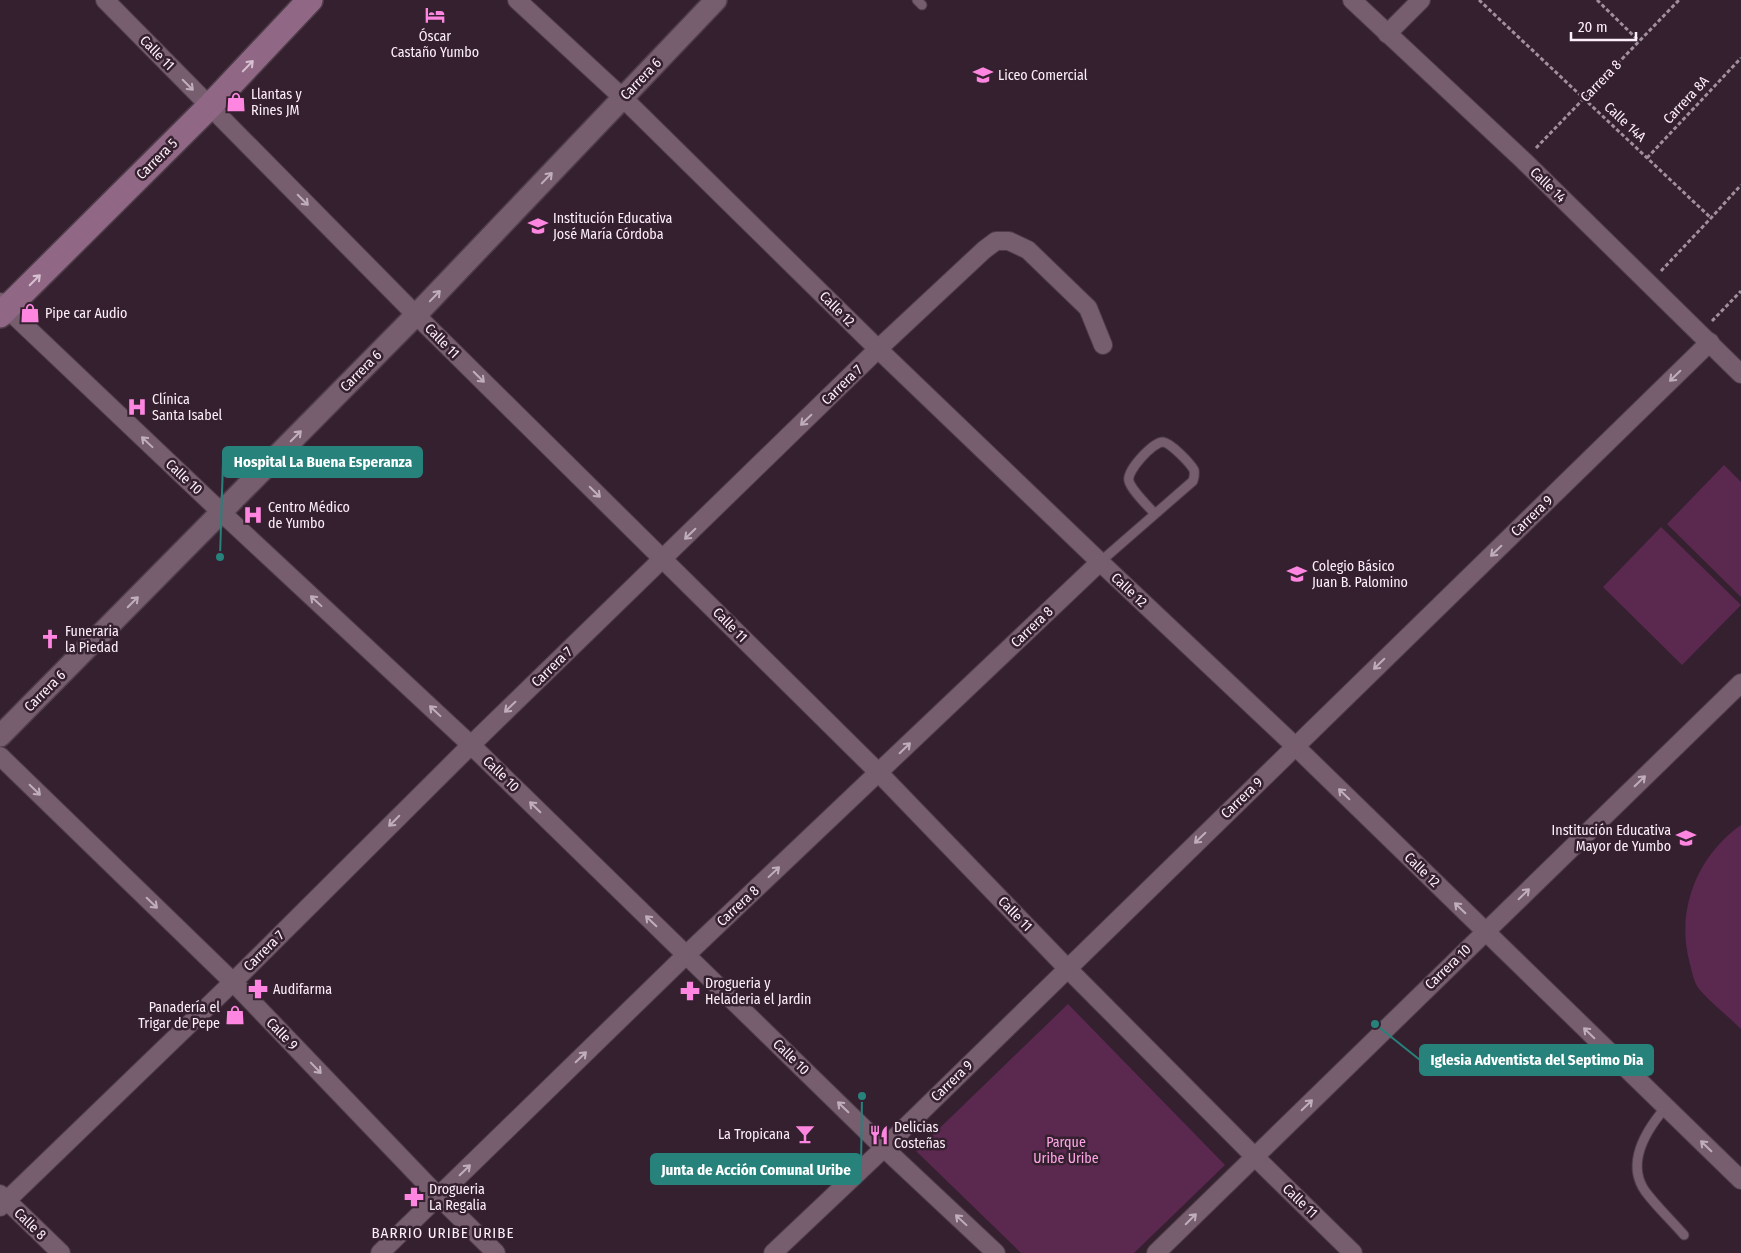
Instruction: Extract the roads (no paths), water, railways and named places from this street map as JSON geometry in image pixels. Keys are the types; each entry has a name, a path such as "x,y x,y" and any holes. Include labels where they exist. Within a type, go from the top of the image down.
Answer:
{"main road":[{"name":"Carrera 5","path":"2,308 210,106 310,0"}],"street":[{"name":"Calle 11","path":"105,0 416,315 879,772 1067,968 1353,1253"},
{"name":"Calle 12","path":"517,0 623,98 878,349 1295,746 1741,1180"},
{"name":"Carrera 6","path":"0,736 416,315 716,0"},
{"name":"Calle 14","path":"1352,0 1524,162 1741,374"},
{"path":"1387,34 1421,0"},
{"name":"Carrera 7","path":"2,1201 233,982 471,745 878,349 984,250 996,241 1009,241 1028,250 1082,301 1092,317 1103,345"},
{"name":"Calle 10","path":"2,308 471,745 884,1148 996,1253"},
{"name":"Carrera 9","path":"773,1253 884,1148 1295,746 1705,338"},
{"name":"Carrera 8","path":"380,1253 686,955 1100,562"},
{"name":"Carrera 10","path":"1156,1253 1741,683"},
{"name":"Calle 9","path":"0,756 233,982 438,1196 496,1253"},
{"name":"Calle 8","path":"2,1201 60,1253"}],"lane":[{"path":"1100,562 1193,481 1195,476 1193,469 1172,445 1163,442 1150,449 1130,471 1128,477 1131,485 1155,514"},
{"path":"1666,1107 1642,1142 1636,1167 1644,1189 1684,1235"}],"place":[{"name":"Óscar Castaño Yumbo","path":"435,15"},
{"name":"Liceo Comercial","path":"983,75"},
{"name":"Llantas y Rines JM","path":"236,102"},
{"name":"Institución Educativa José María Córdoba","path":"538,226"},
{"name":"Pipe car Audio","path":"30,313"},
{"name":"Clínica Santa Isabel","path":"137,407"},
{"name":"Centro Médico de Yumbo","path":"253,515"},
{"name":"Hospital La Buena Esperanza","path":"220,557"},
{"name":"Colegio Básico Juan B. Palomino","path":"1297,574"},
{"name":"Funeraria la Piedad","path":"50,639"},
{"name":"Institución Educativa Mayor de Yumbo","path":"1686,838"},
{"name":"Audifarma","path":"258,989"},
{"name":"Drogueria y Heladeria el Jardin","path":"690,991"},
{"name":"Panadería el Trigar de Pepe","path":"235,1015"},
{"name":"Iglesia Adventista del Septimo Dia","path":"1375,1024"},
{"name":"Junta de Acción Comunal Uribe","path":"862,1096"},
{"name":"La Tropicana","path":"805,1134"},
{"name":"Delicias Costeñas","path":"879,1135"},
{"name":"Drogueria La Regalia","path":"414,1197"}],"district":[{"name":"BARRIO URIBE URIBE","path":"443,1233"}],"park label":[{"name":"Parque Uribe Uribe","path":"1066,1150"}]}
